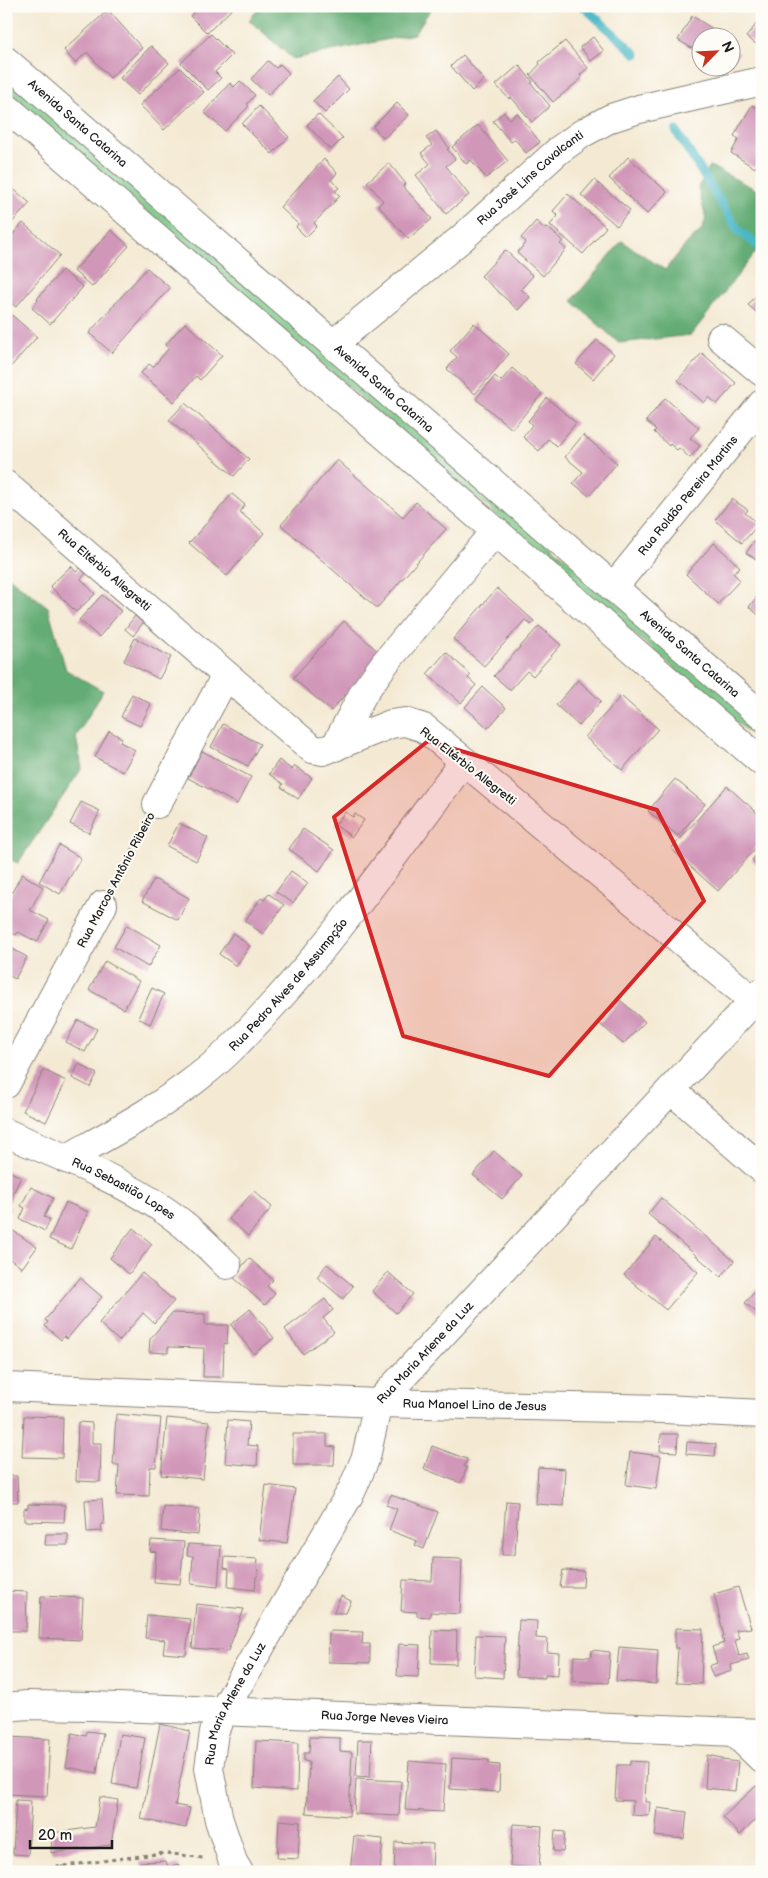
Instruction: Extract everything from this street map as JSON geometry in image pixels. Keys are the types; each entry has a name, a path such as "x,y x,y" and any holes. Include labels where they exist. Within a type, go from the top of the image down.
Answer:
{"street":[{"name":"Avenida Santa Catarina","path":"6,61 762,716"},
{"name":"Rua José Lins Cavalcanti","path":"333,344 460,239 559,150 583,133 611,118 639,109 762,81"},
{"path":"6,107 762,762"},
{"path":"721,338 762,372"},
{"name":"Rua Roldão Pereira Martins","path":"613,588 762,404"},
{"name":"Rua Eltérbio Allegretti","path":"6,485 312,749 323,751 391,724 405,722 424,728 758,997"},
{"path":"335,747 364,692 385,663 495,532"},
{"name":"Rua Marcos Antônio Ribeiro","path":"157,804 226,675"},
{"name":"Rua Pedro Alves de Assumpção","path":"66,1159 154,1110 202,1075 248,1032 292,984 338,928 464,762"},
{"name":"Rua Marcos Antônio Ribeiro","path":"6,1084 103,905"},
{"name":"Rua Maria Arlene da Luz","path":"236,1867 219,1820 209,1768 214,1732 223,1711 352,1490 366,1456 378,1403 758,997"},
{"path":"671,1090 762,1169"},
{"name":"Rua Sebastião Lopes","path":"6,1133 66,1159 134,1192 195,1233 227,1265"},
{"name":"Rua Manoel Lino de Jesus","path":"6,1387 378,1403 665,1409 762,1414"},
{"name":"Rua Jorge Neves Vieira","path":"6,1707 27,1705 92,1706 762,1733"},
{"path":"734,1732 762,1759"}],"path":[{"name":"Rua Marcos Antônio Ribeiro","path":"103,905 157,804"},
{"path":"16,1872 166,1853 236,1867"},
{"path":"61,1865 66,1872"}],"highlighted area":[{"path":"428,741 657,810 704,901 549,1076 403,1036 334,817"}],"green space":[{"path":"261,6 433,6 414,34 293,59 249,20"},
{"path":"6,75 762,728 762,744 6,91"},
{"path":"710,166 759,191 762,187 762,244 691,335 619,343 572,301 622,241 665,270 688,242 701,231 706,219 698,188"},
{"path":"6,575 48,607 66,670 103,691 76,737 82,768 18,863 6,858"}],"building":[{"path":"200,6 235,6 207,33 190,16"},
{"path":"108,10 142,48 110,78 87,52 75,63 64,50"},
{"path":"692,16 712,28 690,28 690,47 678,40"},
{"path":"762,17 762,48 746,37"},
{"path":"211,34 232,55 215,72 221,78 208,90 181,63"},
{"path":"593,37 604,51 591,61 580,47"},
{"path":"565,41 588,68 580,75 582,78 553,102 530,75 540,64 539,62"},
{"path":"151,46 169,63 138,95 120,78"},
{"path":"463,55 484,80 472,91 451,66"},
{"path":"268,61 276,68 280,64 289,73 268,95 251,79"},
{"path":"519,65 550,106 532,122 511,97 509,99 496,85"},
{"path":"180,68 204,92 164,130 140,105"},
{"path":"338,77 349,89 325,113 313,101"},
{"path":"240,81 255,95 247,104 249,106 225,131 204,112 230,83 234,87"},
{"path":"397,103 409,115 384,138 373,127"},
{"path":"752,105 762,111 762,157 755,168 731,153 739,139 734,136"},
{"path":"259,106 289,137 272,154 242,124"},
{"path":"504,112 510,119 517,113 540,142 526,153 515,139 511,142 493,121"},
{"path":"318,114 343,138 331,150 307,125"},
{"path":"478,125 508,161 486,178 471,160 466,164 452,147"},
{"path":"436,131 455,159 446,166 469,195 446,214 416,175 430,164 421,153 432,145 426,138"},
{"path":"628,157 667,192 647,214 609,178"},
{"path":"324,159 337,173 331,180 339,188 335,191 340,196 314,223 317,226 306,237 296,227 298,224 280,207"},
{"path":"389,163 406,184 403,186 432,219 408,239 378,205 383,201 367,182"},
{"path":"594,180 630,210 617,226 581,195"},
{"path":"6,183 30,203 6,229"},
{"path":"568,194 606,227 583,254 550,225 558,216 553,211"},
{"path":"536,221 545,229 547,227 563,241 560,244 566,249 543,276 517,253 526,242 521,238"},
{"path":"23,223 60,255 16,307 6,299 6,242"},
{"path":"111,230 129,246 92,287 74,271"},
{"path":"505,250 533,276 521,289 530,297 518,310 481,276"},
{"path":"147,268 170,288 112,353 89,333"},
{"path":"62,270 83,287 50,324 32,308 37,299"},
{"path":"762,289 762,317 748,305"},
{"path":"6,310 37,337 6,372"},
{"path":"185,323 222,355 200,380 196,376 174,402 141,373 149,364 153,367 169,348 165,345"},
{"path":"474,323 509,354 475,394 447,369 457,357 450,351"},
{"path":"597,340 614,354 593,379 576,364"},
{"path":"702,353 736,383 717,404 709,397 704,403 678,380"},
{"path":"512,368 542,394 512,429 476,399 495,376 501,381"},
{"path":"547,398 576,423 557,446 548,439 539,451 523,437 532,425 528,421"},
{"path":"665,398 699,428 690,438 700,446 690,458 679,448 677,450 670,444 669,446 654,432 656,430 646,421"},
{"path":"185,403 249,459 234,476 169,420"},
{"path":"583,435 617,463 589,496 573,483 583,472 565,457"},
{"path":"337,460 403,517 416,502 446,529 377,608 281,525"},
{"path":"232,494 245,505 240,512 264,533 227,576 189,543"},
{"path":"732,499 748,510 745,513 759,524 742,543 715,520"},
{"path":"755,540 762,544 762,555 758,560 746,553"},
{"path":"714,543 740,567 733,573 740,580 718,604 686,574"},
{"path":"71,566 76,572 80,568 86,573 81,579 95,594 76,612 50,586"},
{"path":"497,588 534,621 531,625 525,620 484,666 453,639"},
{"path":"759,594 762,596 762,618 749,607"},
{"path":"102,595 121,611 99,637 79,620"},
{"path":"135,616 143,623 133,636 125,629"},
{"path":"344,621 381,654 331,711 293,678"},
{"path":"539,626 561,645 533,676 527,671 510,690 494,676"},
{"path":"135,638 171,657 159,679 124,661"},
{"path":"446,652 471,675 468,678 476,685 461,703 427,674"},
{"path":"578,680 601,701 579,726 556,705"},
{"path":"483,687 506,708 488,728 465,707"},
{"path":"132,694 151,704 140,726 121,717"},
{"path":"621,696 658,729 622,770 585,737"},
{"path":"223,724 260,744 248,766 211,747"},
{"path":"109,731 122,738 120,742 135,750 123,772 95,757"},
{"path":"202,751 251,777 237,804 188,778"},
{"path":"279,760 292,770 295,766 312,778 298,799 281,787 283,784 269,774"},
{"path":"675,779 705,804 678,836 648,811"},
{"path":"727,786 762,817 762,841 718,891 671,849"},
{"path":"81,802 100,811 89,833 70,824"},
{"path":"345,812 353,817 355,814 364,820 352,837 335,825"},
{"path":"179,823 208,838 196,861 167,846"},
{"path":"303,829 334,850 319,871 289,849"},
{"path":"59,845 81,858 60,894 39,882"},
{"path":"762,848 762,868 752,860"},
{"path":"291,871 308,883 293,903 276,892"},
{"path":"22,874 43,887 30,910 49,920 37,942 18,932 16,935 6,930 6,903"},
{"path":"154,879 189,898 178,920 142,901"},
{"path":"269,894 284,905 263,934 245,921 261,898 264,900"},
{"path":"127,925 161,945 148,967 114,947"},
{"path":"233,933 250,946 236,966 219,954"},
{"path":"9,947 27,957 15,979 6,974 6,951"},
{"path":"105,961 139,981 124,1009 89,990"},
{"path":"152,988 164,994 150,1024 138,1018"},
{"path":"620,1000 645,1022 623,1044 599,1023"},
{"path":"78,1020 97,1029 85,1052 66,1042"},
{"path":"79,1064 97,1074 90,1087 72,1078"},
{"path":"44,1070 66,1081 46,1122 23,1111"},
{"path":"494,1151 522,1176 502,1199 473,1175"},
{"path":"6,1170 21,1177 7,1206 10,1208 6,1216"},
{"path":"31,1187 53,1198 44,1217 50,1220 45,1231 20,1219 25,1208 21,1206"},
{"path":"254,1191 272,1207 248,1236 229,1219"},
{"path":"661,1198 734,1261 721,1277 648,1214"},
{"path":"66,1202 88,1212 71,1249 49,1239"},
{"path":"6,1226 37,1247 22,1268 6,1256"},
{"path":"133,1228 152,1244 129,1274 110,1258"},
{"path":"656,1237 698,1272 666,1310 624,1275"},
{"path":"249,1258 273,1280 267,1286 275,1294 265,1305 233,1277"},
{"path":"327,1264 353,1286 343,1299 317,1277"},
{"path":"388,1272 413,1294 396,1313 372,1291"},
{"path":"142,1273 174,1301 154,1323 143,1313 119,1341 99,1323"},
{"path":"80,1278 102,1297 67,1339 64,1336 61,1340 45,1326 48,1322 45,1320"},
{"path":"760,1286 762,1288 762,1317 745,1303"},
{"path":"325,1299 333,1310 323,1318 334,1332 303,1354 285,1329"},
{"path":"250,1309 274,1338 254,1354 231,1325"},
{"path":"172,1313 205,1314 205,1325 228,1325 227,1344 224,1343 223,1377 203,1377 204,1348 168,1347 168,1353 149,1352 150,1339"},
{"path":"116,1414 161,1418 156,1467 150,1467 149,1496 117,1495 119,1465 113,1465"},
{"path":"24,1416 63,1417 62,1458 22,1457"},
{"path":"167,1418 209,1422 203,1479 161,1475"},
{"path":"228,1420 249,1422 247,1445 258,1446 257,1466 225,1463"},
{"path":"78,1422 92,1423 92,1443 101,1443 100,1482 76,1481"},
{"path":"293,1434 327,1434 327,1446 335,1447 334,1465 293,1465"},
{"path":"661,1434 678,1434 677,1452 660,1451"},
{"path":"687,1442 716,1444 715,1456 686,1454"},
{"path":"432,1446 467,1459 464,1467 467,1467 461,1483 424,1469"},
{"path":"630,1452 661,1456 656,1489 626,1485"},
{"path":"538,1467 565,1469 563,1506 536,1504"},
{"path":"7,1476 17,1476 18,1502 6,1502"},
{"path":"266,1485 295,1489 287,1543 259,1540"},
{"path":"391,1495 438,1512 424,1549 415,1545 417,1541 389,1530 397,1509 386,1505"},
{"path":"102,1499 104,1524 101,1524 102,1531 87,1532 85,1500"},
{"path":"506,1501 518,1502 515,1555 502,1555"},
{"path":"28,1504 65,1505 64,1522 24,1521 24,1509 28,1508"},
{"path":"163,1506 200,1509 198,1535 161,1531"},
{"path":"46,1534 68,1534 68,1545 45,1545"},
{"path":"151,1540 184,1542 180,1584 154,1582 156,1552 150,1551"},
{"path":"188,1544 221,1546 218,1587 191,1584 193,1556 187,1555"},
{"path":"225,1557 258,1559 257,1568 259,1570 256,1577 255,1590 228,1587 229,1569 224,1568"},
{"path":"433,1558 462,1559 460,1614 430,1612 430,1617 417,1616 417,1612 401,1611 403,1580 432,1581"},
{"path":"563,1570 584,1571 583,1587 560,1587"},
{"path":"738,1587 751,1628 736,1630 739,1638 735,1640 739,1656 747,1654 749,1660 731,1665 732,1671 713,1677 709,1666 717,1663 712,1647 724,1643 714,1594"},
{"path":"6,1591 27,1592 26,1631 6,1631"},
{"path":"41,1596 83,1598 81,1640 39,1638"},
{"path":"341,1596 351,1601 346,1613 333,1613"},
{"path":"196,1604 244,1609 228,1651 192,1648"},
{"path":"147,1615 190,1619 186,1655 163,1653 165,1640 145,1638"},
{"path":"519,1620 537,1621 536,1638 548,1639 547,1652 559,1653 558,1675 545,1674 545,1678 516,1676"},
{"path":"675,1628 703,1629 701,1684 676,1683 678,1648 675,1648"},
{"path":"432,1630 457,1631 456,1664 431,1663"},
{"path":"329,1631 363,1632 362,1644 370,1644 370,1663 328,1662"},
{"path":"476,1635 505,1636 503,1678 474,1676"},
{"path":"399,1644 420,1645 418,1677 397,1676"},
{"path":"619,1647 658,1650 656,1684 616,1681"},
{"path":"592,1650 610,1652 608,1683 572,1681 574,1656 591,1657"},
{"path":"160,1724 190,1731 175,1805 190,1808 186,1828 141,1819"},
{"path":"87,1731 103,1733 97,1773 66,1767 72,1733 86,1736"},
{"path":"120,1734 145,1738 136,1788 112,1784"},
{"path":"7,1737 50,1739 47,1796 6,1794"},
{"path":"310,1737 340,1738 340,1751 352,1752 349,1816 306,1813 309,1762 304,1761 304,1753 309,1753"},
{"path":"358,1740 372,1740 370,1777 356,1776"},
{"path":"256,1741 298,1743 297,1791 254,1788"},
{"path":"707,1755 722,1758 722,1760 738,1762 735,1791 705,1788"},
{"path":"452,1758 489,1760 489,1764 500,1765 499,1792 450,1789"},
{"path":"409,1761 446,1764 443,1812 405,1810"},
{"path":"630,1761 647,1762 645,1802 650,1802 649,1816 632,1815 633,1801 615,1800 617,1765 630,1765"},
{"path":"356,1779 401,1781 399,1816 354,1814"},
{"path":"756,1786 762,1792 760,1796 762,1798 762,1814 740,1835 723,1817"},
{"path":"100,1797 118,1800 111,1845 51,1853 52,1833 95,1827"},
{"path":"16,1800 31,1801 28,1855 13,1854"},
{"path":"658,1808 687,1812 684,1839 655,1836"},
{"path":"279,1820 300,1822 298,1859 277,1858"},
{"path":"513,1824 542,1826 539,1868 510,1866"},
{"path":"555,1831 565,1832 563,1852 553,1851"},
{"path":"354,1836 383,1839 380,1872 350,1872"},
{"path":"395,1842 433,1844 432,1872 394,1872"},
{"path":"166,1861 168,1867 178,1864 181,1872 142,1872 140,1862"},
{"path":"115,1867 117,1872 92,1871"}],"waterway":[{"path":"583,6 636,54"},
{"path":"676,131 738,230 762,249"}]}
